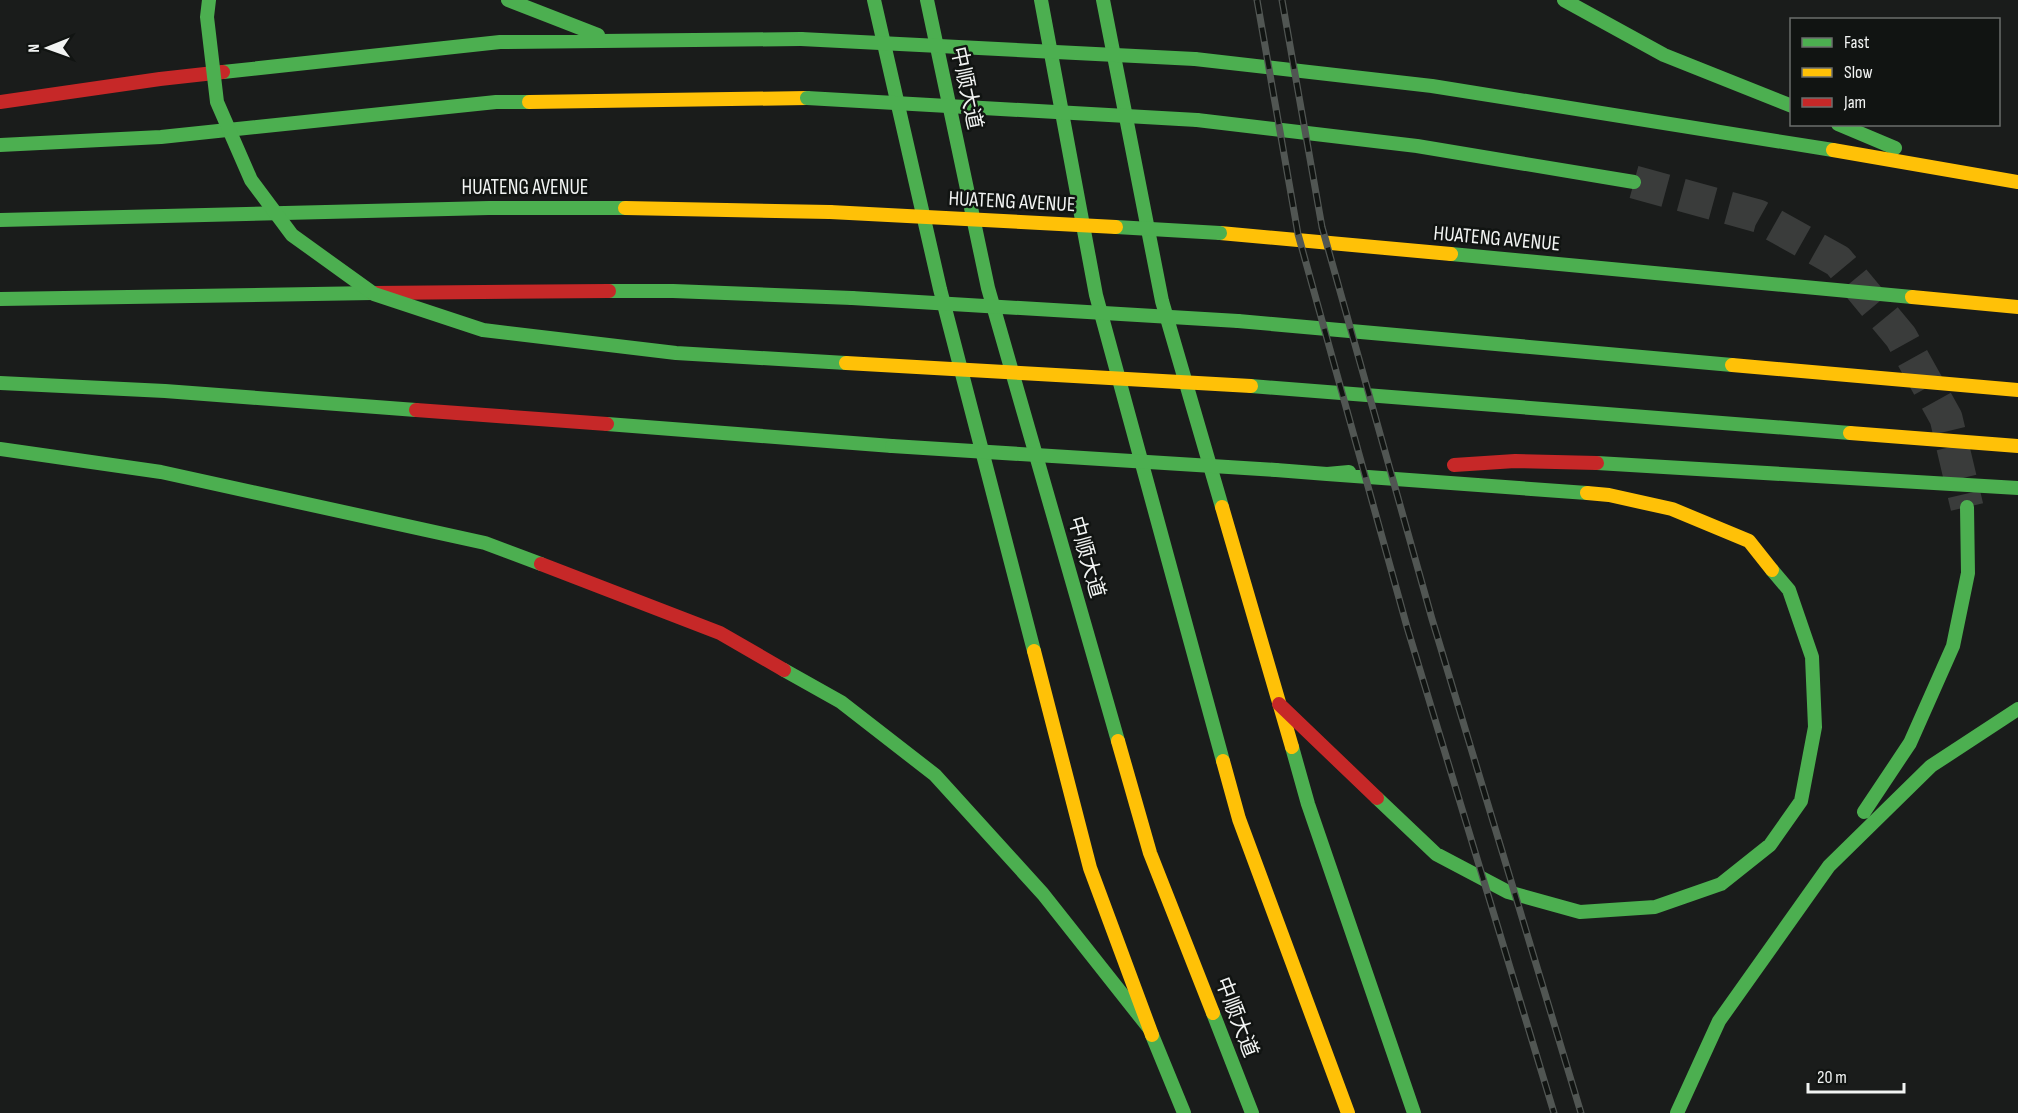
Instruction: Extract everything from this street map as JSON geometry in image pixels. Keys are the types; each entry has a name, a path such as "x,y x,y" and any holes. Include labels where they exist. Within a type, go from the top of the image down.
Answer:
{"main road":[{"path":"209,0 207,17 217,102 251,180 292,235 374,294 483,330 676,353 1251,386 2018,446"},
{"path":"508,0 614,41"},
{"path":"874,0 940,290 1090,868 1149,1028 1184,1113"},
{"name":"中顺大道","path":"927,0 988,288 1150,853 1252,1113"},
{"path":"1041,0 1096,295 1239,819 1348,1113"},
{"path":"1103,0 1162,300 1308,804 1414,1113"},
{"path":"1564,0 1664,55 1790,106"},
{"path":"0,102 160,79 500,42 801,39 1195,59 1432,86 2018,182"},
{"path":"0,145 161,137 496,102 807,98 1197,120 1417,146 1634,182"},
{"path":"1843,126 1950,170"},
{"name":"HUATENG AVENUE","path":"0,220 162,218 489,208 665,208 830,212 1220,233 2018,307"},
{"path":"0,299 500,291 674,291 852,298 1238,321 2018,390"},
{"path":"0,383 165,391 892,446 1276,470 1609,495 1672,509 1749,541 1790,590 1812,657 1815,727 1801,801 1770,844 1721,884 1655,907 1580,912 1508,892 1436,854 1279,704"},
{"path":"0,448 161,472 486,543 720,633 841,702 935,775 1043,894 1149,1028"},
{"path":"1445,466 1515,461 1594,463 2018,488"},
{"path":"1327,474 1421,467"},
{"path":"1677,1113 1719,1021 1829,866 1910,742 1953,646 1968,573 1966,507"},
{"path":"1829,866 1931,766 2018,709"}],"tunnel":[{"path":"1634,182 1758,216 1838,261 1901,337 1946,418 1967,507"}],"railway":[{"path":"1257,0 1298,234 1407,627 1554,1113"},
{"path":"1282,0 1322,227 1432,619 1581,1113"}],"traffic: fast":[{"path":"209,0 207,17 217,102 251,180 292,235 374,294 483,330 676,353 846,363"},
{"path":"508,0 598,35"},
{"path":"874,0 940,289 1034,651"},
{"path":"927,0 988,288 1118,741"},
{"path":"1041,0 1096,295 1223,761"},
{"path":"1103,0 1162,301 1222,507"},
{"path":"1564,0 1664,55 1790,105"},
{"path":"223,72 500,42 801,39"},
{"path":"801,39 1195,59"},
{"path":"1195,59 1432,86 1833,150"},
{"path":"807,98 1197,120"},
{"path":"0,145 161,137 496,102 529,102"},
{"path":"1197,120 1417,146 1634,182"},
{"path":"1843,126 1895,148"},
{"path":"0,220 489,208 625,208"},
{"path":"1116,227 1220,233"},
{"path":"1451,254 1912,297"},
{"path":"609,291 673,291 852,298"},
{"path":"0,299 373,293"},
{"path":"852,298 1238,321"},
{"path":"1238,321 1732,365"},
{"path":"0,383 165,391 416,410"},
{"path":"1251,386 1850,433"},
{"path":"607,424 892,446"},
{"path":"892,446 1276,470"},
{"path":"0,449 161,472 485,543 541,564"},
{"path":"1597,463 2018,488"},
{"path":"1276,470 1327,474 1349,472"},
{"path":"1327,474 1587,493"},
{"path":"1864,812 1910,743 1953,646 1968,573 1967,507"},
{"path":"1377,798 1436,854 1508,892 1580,912 1655,907 1721,884 1770,845 1801,801 1815,727 1812,657 1789,590 1772,570"},
{"path":"784,670 841,702 935,775 1043,894 1149,1028"},
{"path":"1677,1113 1719,1021 1829,866 1931,766 2018,709"},
{"path":"1292,747 1308,804 1414,1113"},
{"path":"1213,1013 1252,1113"},
{"path":"1152,1035 1184,1113"}],"traffic: slow":[{"path":"529,102 807,98"},
{"path":"1833,150 2018,182"},
{"path":"625,208 830,212"},
{"path":"830,212 1116,227"},
{"path":"1220,233 1451,254"},
{"path":"1912,297 2018,307"},
{"path":"846,363 1251,386"},
{"path":"1732,365 2018,390"},
{"path":"1850,433 2018,446"},
{"path":"1587,493 1609,495 1672,509 1749,541 1772,570"},
{"path":"1222,507 1292,747"},
{"path":"1034,651 1090,868 1152,1035"},
{"path":"1118,741 1150,853 1213,1013"},
{"path":"1223,761 1239,819 1348,1113"}],"traffic: jam":[{"path":"0,102 223,72"},
{"path":"373,293 609,291"},
{"path":"416,410 607,424"},
{"path":"1454,465 1515,461 1597,463"},
{"path":"541,564 720,633 784,670"},
{"path":"1279,704 1377,798"}]}
